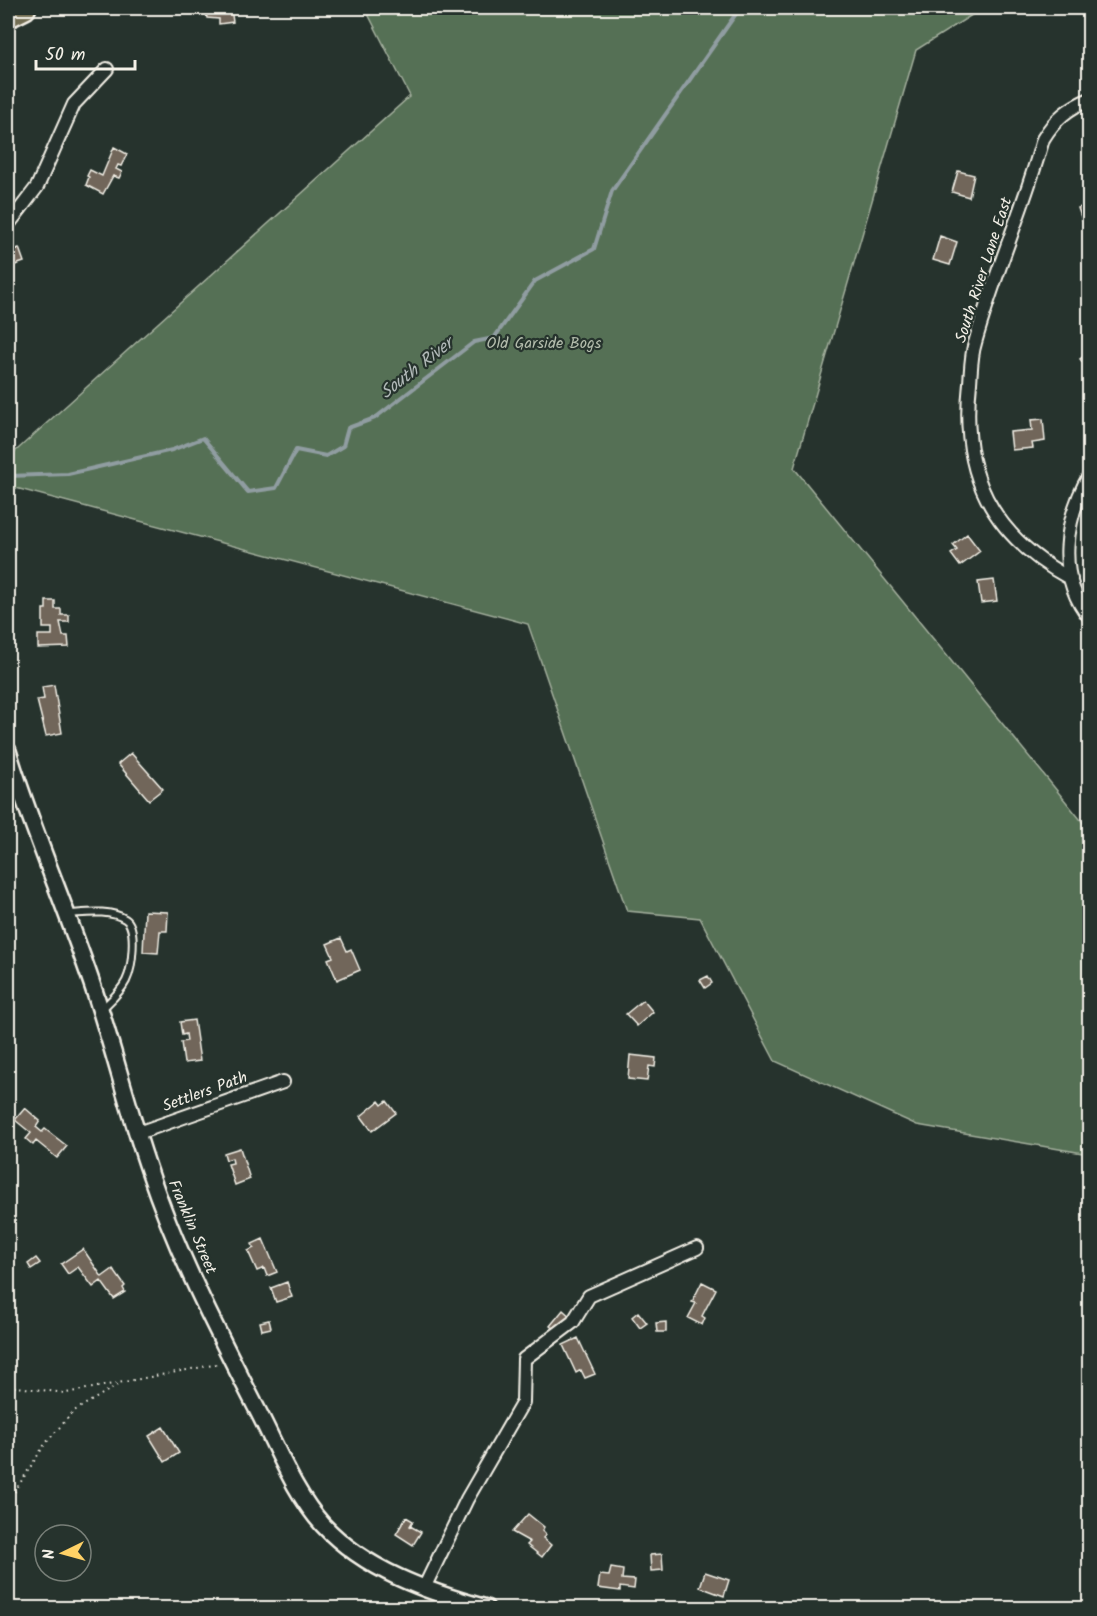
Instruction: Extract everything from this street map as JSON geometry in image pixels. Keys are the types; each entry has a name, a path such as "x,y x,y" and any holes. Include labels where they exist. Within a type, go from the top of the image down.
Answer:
{"highway":[{"path":"8,15 24,8"}],"street":[{"path":"8,225 37,187 74,104 107,69"},
{"name":"South River Lane East","path":"1071,579 1045,566 1019,544 988,505 974,471 967,411 974,344 1042,138 1054,120 1071,107 1089,99"},
{"path":"1089,474 1073,510 1067,557 1071,579 1079,602 1089,618"},
{"name":"Franklin Street","path":"8,751 101,1010 149,1171 228,1352 292,1477 314,1511 346,1547 375,1566 442,1596 486,1608"},
{"name":"Settlers Path","path":"138,1133 283,1082"},
{"path":"424,1588 467,1499 523,1402 524,1359 573,1322 589,1296 697,1248"}],"lane":[{"path":"66,915 99,913 117,916 131,925 132,957 126,981 116,996 101,1010"}],"path":[{"path":"8,1386 66,1393 218,1364"},
{"path":"8,1502 45,1444 74,1411 123,1382"}],"green space":[{"name":"Old Garside Bogs","path":"365,8 983,8 916,50 794,468 1089,830 1089,1154 917,1125 775,1061 700,918 627,911 528,624 8,486 8,458 410,96"}],"building":[{"path":"205,8 231,8 233,22 219,24 219,19 207,18"},
{"path":"114,147 127,154 121,166 118,165 116,169 122,172 119,178 113,176 103,194 86,185 89,177 87,176 90,170 102,176"},
{"path":"958,171 974,175 969,197 952,192"},
{"path":"1090,197 1090,225 1084,226 1078,208 1088,205 1086,198"},
{"path":"940,236 957,242 950,265 933,260"},
{"path":"19,248 24,262 12,266 8,272 8,252"},
{"path":"1090,352 1090,372 1080,359"},
{"path":"1043,419 1045,441 1032,443 1033,448 1012,450 1010,432 1032,430 1031,420"},
{"path":"967,534 980,551 960,566 951,554 957,550 953,545"},
{"path":"994,580 997,601 981,603 978,582"},
{"path":"46,601 55,601 55,609 61,609 61,615 69,615 69,622 60,622 63,636 68,636 69,647 38,648 38,635 52,635 52,628 43,628 43,609 46,609"},
{"path":"54,685 62,733 46,736 37,700 44,699 42,687"},
{"path":"131,753 163,789 149,800 118,764"},
{"path":"145,911 168,912 167,931 160,931 158,953 143,952"},
{"path":"341,938 347,951 351,949 360,970 337,980 328,959 333,957 327,944"},
{"path":"708,976 712,983 705,988 700,980"},
{"path":"643,1000 653,1012 637,1026 626,1014"},
{"path":"194,1020 200,1061 184,1063 181,1042 187,1041 186,1034 182,1035 180,1022"},
{"path":"630,1055 656,1058 655,1067 649,1066 647,1081 628,1079"},
{"path":"379,1101 382,1105 387,1101 396,1113 372,1131 361,1116"},
{"path":"25,1108 40,1121 36,1127 42,1132 45,1129 67,1146 57,1158 36,1141 33,1145 26,1139 31,1133 15,1120"},
{"path":"240,1148 250,1179 235,1185 228,1164 233,1163 232,1158 226,1160 224,1153"},
{"path":"263,1239 277,1272 267,1276 264,1268 257,1271 248,1251 254,1248 252,1244"},
{"path":"83,1249 102,1277 113,1269 125,1286 123,1288 125,1292 114,1299 101,1281 93,1287 78,1267 68,1274 61,1264"},
{"path":"36,1258 40,1263 31,1269 28,1264"},
{"path":"287,1282 292,1297 276,1302 271,1288"},
{"path":"702,1282 716,1289 702,1316 705,1318 702,1325 688,1318 696,1303 692,1302"},
{"path":"563,1310 572,1318 559,1334 550,1326"},
{"path":"638,1312 647,1323 640,1328 632,1317"},
{"path":"269,1320 271,1328 262,1330 260,1322"},
{"path":"666,1322 666,1332 657,1332 656,1323"},
{"path":"578,1338 595,1374 585,1378 581,1370 576,1373 563,1345"},
{"path":"163,1427 179,1453 165,1462 149,1436"},
{"path":"528,1514 544,1527 542,1531 546,1535 543,1538 551,1545 542,1557 527,1545 530,1542 512,1532"},
{"path":"406,1517 413,1521 410,1526 421,1532 413,1545 396,1534"},
{"path":"662,1554 663,1570 651,1571 650,1555"},
{"path":"611,1568 623,1570 622,1579 635,1580 634,1589 620,1587 620,1591 598,1588 600,1575 609,1576"},
{"path":"705,1572 729,1580 724,1596 700,1587"}],"waterway":[{"name":"South River","path":"8,476 68,474 172,450 203,438 248,492 276,488 296,450 326,456 343,446 348,428 375,418 474,342 494,338 535,281 594,249 612,191 740,8"}]}
